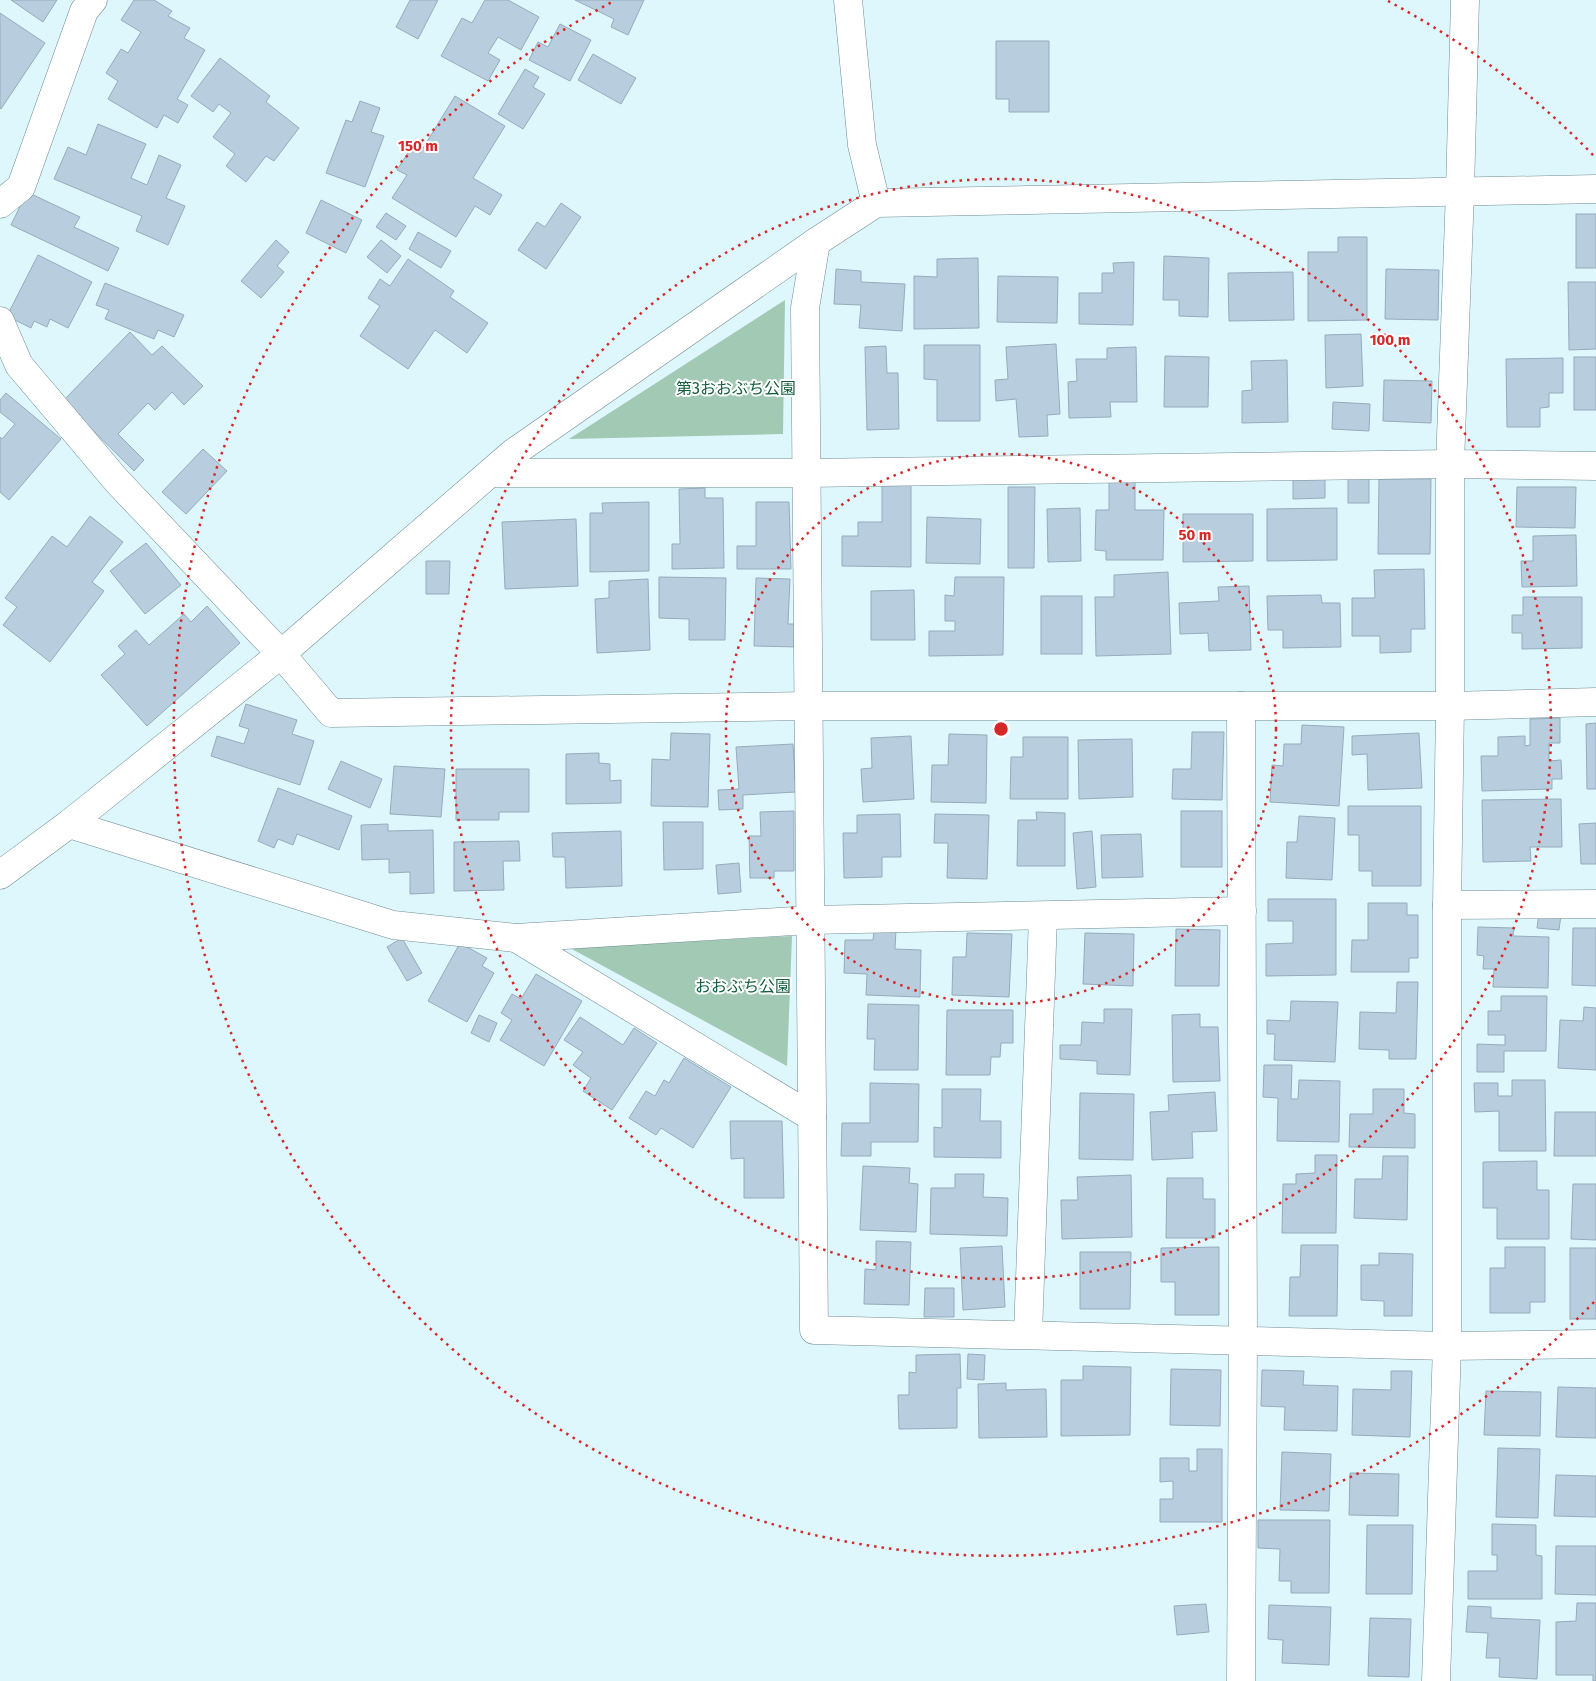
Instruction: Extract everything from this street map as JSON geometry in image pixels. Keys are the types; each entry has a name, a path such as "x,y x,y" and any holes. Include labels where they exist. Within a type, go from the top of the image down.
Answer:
{"street":[{"path":"0,204 21,188 84,11 93,0"},
{"path":"848,0 862,145 876,203"},
{"path":"1436,1681 1447,1346 1450,464 1465,0"},
{"path":"0,875 69,824 280,654 513,454 816,242 876,203 1596,189"},
{"path":"816,242 805,308 814,1330 1447,1346 1596,1344"},
{"path":"0,321 19,365 117,481 280,654 331,713 808,706 1450,706 1596,702"},
{"path":"490,472 806,473 1450,464 1596,466"},
{"path":"1241,706 1243,1340 1241,1681"},
{"path":"69,824 393,925 516,938 810,920 1044,917 1242,911"},
{"path":"1447,905 1596,904"},
{"path":"1028,1334 1044,917"},
{"path":"516,938 812,1117"}],"green space":[{"name":"第3おおぶち公園","path":"785,300 783,434 569,439"},
{"name":"おおぶち公園","path":"792,936 787,1066 570,948"}],"building":[{"path":"11,0 57,0 43,22"},
{"path":"134,0 154,0 172,11 168,16 190,28 184,38 205,50 177,99 188,105 178,123 164,115 157,128 108,99 118,81 106,73 121,49 128,53 141,32 121,20"},
{"path":"410,0 438,0 418,39 396,27"},
{"path":"485,0 508,0 539,17 521,50 498,37 488,53 500,60 488,81 441,56 462,18 472,23"},
{"path":"575,0 644,0 628,35 611,27 614,19"},
{"path":"0,13 45,43 1,109 0,108"},
{"path":"560,24 591,40 570,81 529,60 538,42 548,47"},
{"path":"996,41 1049,41 1049,112 1009,112 1009,99 996,99"},
{"path":"593,54 636,78 621,104 578,80"},
{"path":"220,58 270,96 266,102 299,128 274,161 266,156 246,182 226,166 235,154 213,137 231,113 219,104 213,112 191,96"},
{"path":"525,69 539,77 533,87 545,94 523,129 498,114"},
{"path":"455,96 505,126 473,178 502,195 490,215 475,206 456,237 392,198 407,175 397,170 411,148 420,153"},
{"path":"360,101 380,108 371,132 384,136 365,187 326,173 346,120 352,122"},
{"path":"98,124 146,144 131,178 147,185 159,155 181,165 166,198 185,206 168,245 136,231 142,216 54,179 68,147 86,155"},
{"path":"27,192 80,217 74,227 119,248 108,271 11,225"},
{"path":"321,200 362,220 346,253 306,233"},
{"path":"561,203 581,217 546,269 518,250 537,222 545,227"},
{"path":"386,213 406,226 396,240 376,227"},
{"path":"1576,214 1596,214 1596,268 1576,268"},
{"path":"418,232 451,251 441,268 409,249"},
{"path":"1338,237 1367,237 1367,320 1308,321 1308,252 1338,252"},
{"path":"276,240 289,252 277,266 284,272 261,298 241,281"},
{"path":"381,240 401,256 387,273 367,257"},
{"path":"38,255 92,282 68,328 50,319 47,327 34,321 31,328 7,316"},
{"path":"1164,256 1209,258 1208,317 1179,316 1179,300 1163,300"},
{"path":"978,258 979,328 914,329 914,276 937,277 937,259"},
{"path":"408,259 454,291 450,297 488,323 467,353 435,330 408,369 360,336 380,306 368,298 380,279 390,286"},
{"path":"1134,262 1133,325 1079,324 1079,293 1102,293 1102,273 1114,273 1113,263"},
{"path":"836,269 861,271 861,282 905,284 902,331 859,328 861,305 834,304"},
{"path":"1386,269 1439,270 1438,320 1385,319"},
{"path":"1293,272 1294,320 1229,321 1228,273"},
{"path":"998,276 1058,277 1057,323 997,322"},
{"path":"1568,282 1596,282 1596,349 1569,350"},
{"path":"105,283 184,315 174,337 158,330 154,339 105,319 109,310 96,305"},
{"path":"130,332 152,355 162,346 203,386 184,405 172,392 155,410 148,403 118,434 144,460 134,471 63,401"},
{"path":"1361,334 1363,386 1326,388 1325,335"},
{"path":"1056,344 1060,414 1047,415 1048,436 1019,437 1016,399 996,401 995,380 1008,379 1006,347"},
{"path":"924,345 980,345 980,421 937,421 937,380 924,379"},
{"path":"886,346 887,373 898,373 899,429 867,430 865,347"},
{"path":"1136,347 1137,402 1110,402 1111,417 1069,418 1068,382 1077,381 1076,359 1107,359 1107,348"},
{"path":"1165,356 1209,357 1208,407 1164,407"},
{"path":"1574,357 1596,357 1596,410 1574,410"},
{"path":"1563,358 1563,393 1549,393 1549,407 1540,408 1540,427 1507,427 1506,359"},
{"path":"1287,360 1288,422 1242,423 1242,391 1252,390 1251,361"},
{"path":"1384,380 1432,381 1431,423 1383,421"},
{"path":"6,393 61,439 9,500 0,492 0,437 2,439 15,424 0,412 0,400"},
{"path":"1333,402 1370,404 1369,431 1332,429"},
{"path":"203,449 227,471 186,514 162,492"},
{"path":"1348,473 1369,473 1369,503 1348,503"},
{"path":"1293,474 1325,474 1325,498 1293,499"},
{"path":"1379,479 1431,479 1430,554 1378,554"},
{"path":"1109,480 1135,480 1135,510 1164,510 1163,560 1106,560 1106,551 1095,550 1096,510 1109,510"},
{"path":"882,483 911,483 911,567 842,566 842,536 858,536 858,522 882,522"},
{"path":"1008,487 1035,487 1034,568 1008,568"},
{"path":"1517,487 1576,487 1575,528 1516,527"},
{"path":"705,488 705,498 723,498 724,568 672,569 672,544 680,544 679,489"},
{"path":"649,502 649,571 590,572 590,513 603,513 602,503"},
{"path":"756,502 789,502 791,569 737,569 737,546 756,546"},
{"path":"1080,508 1081,561 1048,562 1047,509"},
{"path":"1337,508 1337,560 1267,561 1267,509"},
{"path":"1183,514 1253,514 1253,561 1183,562"},
{"path":"90,516 123,542 92,582 104,591 50,662 3,625 17,607 5,598 52,536 67,547"},
{"path":"927,517 981,519 980,564 926,563"},
{"path":"576,519 578,586 505,589 502,522"},
{"path":"1576,535 1577,586 1522,587 1521,561 1533,561 1533,536"},
{"path":"146,543 181,585 145,614 110,571"},
{"path":"426,561 450,561 449,594 426,594"},
{"path":"1424,569 1425,629 1411,629 1411,652 1380,653 1380,636 1352,636 1352,598 1375,598 1374,570"},
{"path":"1168,572 1171,654 1096,656 1095,597 1114,597 1114,575"},
{"path":"659,577 726,578 725,640 689,640 689,619 659,618"},
{"path":"955,577 1004,577 1003,655 929,656 929,631 955,631 955,621 945,621 945,595 954,596"},
{"path":"756,578 790,579 788,624 799,624 798,647 754,646"},
{"path":"648,579 650,650 597,653 595,599 609,598 609,581"},
{"path":"1249,586 1251,650 1209,651 1208,633 1180,634 1179,603 1219,601 1218,587"},
{"path":"914,590 915,640 871,640 871,591"},
{"path":"1321,595 1322,603 1340,603 1341,647 1283,648 1283,630 1268,630 1267,596"},
{"path":"1041,596 1082,596 1082,654 1041,654"},
{"path":"1523,597 1582,597 1582,648 1522,649 1522,633 1512,633 1512,615 1523,615"},
{"path":"207,606 240,643 147,726 101,675 125,654 118,646 136,630 149,645 184,614 191,622"},
{"path":"246,704 297,720 292,734 314,741 300,785 211,756 217,736 244,744 249,729 239,726"},
{"path":"1560,718 1560,743 1549,743 1549,761 1561,760 1562,779 1552,779 1552,789 1482,791 1481,756 1498,756 1498,737 1525,736 1525,746 1530,745 1530,719"},
{"path":"1596,723 1596,789 1587,789 1586,724"},
{"path":"1302,725 1344,727 1339,806 1270,802 1272,765 1283,766 1284,744 1301,744"},
{"path":"1192,732 1224,732 1222,800 1172,799 1173,769 1191,769"},
{"path":"671,733 710,734 708,807 651,806 652,759 670,760"},
{"path":"1419,733 1422,788 1368,790 1367,754 1352,755 1352,736"},
{"path":"949,734 987,735 986,803 931,802 932,765 948,765"},
{"path":"911,736 914,799 863,802 861,769 872,768 871,738"},
{"path":"1023,737 1068,737 1068,799 1010,799 1011,757 1023,757"},
{"path":"1132,739 1133,797 1079,799 1078,740"},
{"path":"793,744 796,792 743,795 743,809 719,810 718,790 739,789 736,747"},
{"path":"599,753 599,763 610,764 610,781 621,780 621,803 566,804 566,754"},
{"path":"341,761 382,779 370,808 328,789"},
{"path":"394,766 445,769 441,817 390,814"},
{"path":"456,769 529,769 529,812 499,812 499,820 456,820"},
{"path":"278,788 352,816 339,850 297,834 293,845 278,839 274,848 258,841"},
{"path":"1561,799 1562,847 1530,847 1531,861 1483,862 1482,800"},
{"path":"1348,806 1421,806 1421,886 1372,886 1372,871 1359,871 1359,835 1348,835"},
{"path":"794,811 794,871 774,871 774,878 750,878 749,836 761,836 760,812"},
{"path":"1181,811 1222,811 1222,867 1181,867"},
{"path":"1036,812 1065,813 1065,866 1017,866 1018,820 1037,820"},
{"path":"900,814 901,857 882,857 882,877 844,878 843,833 857,833 857,815"},
{"path":"935,814 989,815 987,879 947,878 948,843 934,843"},
{"path":"1299,816 1335,818 1332,880 1286,878 1287,842 1297,842"},
{"path":"663,822 703,822 703,869 664,870"},
{"path":"1596,823 1596,864 1581,864 1579,824"},
{"path":"388,824 388,831 433,830 434,893 410,894 410,872 389,873 389,859 362,860 361,825"},
{"path":"621,831 622,886 566,888 565,857 553,857 552,833"},
{"path":"1092,831 1096,887 1077,889 1073,833"},
{"path":"1141,834 1143,877 1102,878 1101,835"},
{"path":"519,841 520,861 503,861 504,890 454,891 454,842"},
{"path":"739,863 741,892 718,894 716,865"},
{"path":"1268,899 1336,899 1336,975 1266,976 1266,944 1293,943 1293,921 1268,921"},
{"path":"1368,903 1407,903 1407,915 1418,915 1418,958 1409,958 1409,972 1351,972 1352,940 1368,940"},
{"path":"1539,913 1561,915 1559,930 1537,928"},
{"path":"1478,927 1514,928 1513,936 1549,937 1548,988 1493,987 1494,969 1483,969 1484,956 1477,955"},
{"path":"1573,928 1596,928 1596,986 1572,985"},
{"path":"874,929 896,929 895,949 921,950 920,997 866,995 867,974 844,973 845,940 873,940"},
{"path":"1176,929 1220,930 1219,986 1175,986"},
{"path":"967,933 1012,934 1009,997 952,995 953,957 966,957"},
{"path":"1085,933 1134,934 1133,986 1083,984"},
{"path":"402,938 422,973 407,981 387,947"},
{"path":"460,943 487,958 482,966 494,973 467,1022 428,1001"},
{"path":"536,974 582,1001 544,1066 500,1040 512,1020 501,1013 512,994 521,999"},
{"path":"1397,982 1418,982 1416,1059 1389,1059 1389,1050 1359,1049 1360,1012 1396,1013"},
{"path":"1501,996 1547,996 1546,1051 1504,1051 1504,1072 1477,1072 1477,1044 1505,1045 1505,1035 1488,1035 1488,1011 1501,1011"},
{"path":"1291,1001 1338,1002 1335,1062 1274,1060 1275,1034 1267,1034 1267,1020 1290,1021"},
{"path":"868,1004 919,1005 918,1070 874,1070 875,1039 867,1039"},
{"path":"1584,1007 1596,1008 1596,1070 1558,1068 1560,1020 1583,1021"},
{"path":"1104,1009 1132,1009 1130,1075 1097,1074 1097,1061 1060,1059 1060,1045 1081,1045 1082,1022 1104,1023"},
{"path":"947,1010 1013,1010 1013,1043 1001,1043 1000,1057 991,1057 990,1075 946,1075"},
{"path":"1200,1014 1200,1027 1218,1027 1220,1081 1173,1082 1172,1015"},
{"path":"479,1015 497,1023 489,1042 471,1033"},
{"path":"580,1017 623,1045 634,1028 657,1043 612,1110 583,1091 591,1078 573,1065 583,1052 564,1040"},
{"path":"684,1058 731,1087 693,1148 661,1128 656,1135 629,1118 646,1091 655,1096 664,1080 669,1083"},
{"path":"1264,1065 1292,1065 1291,1099 1298,1099 1299,1080 1340,1081 1339,1142 1277,1141 1278,1098 1263,1097"},
{"path":"1512,1080 1545,1080 1546,1151 1499,1151 1499,1111 1475,1112 1474,1083 1498,1083 1498,1096 1512,1096"},
{"path":"870,1083 919,1084 918,1142 871,1142 871,1156 841,1156 842,1123 870,1123"},
{"path":"942,1089 981,1089 980,1121 1001,1121 1001,1158 934,1157 934,1127 942,1128"},
{"path":"1373,1089 1404,1089 1404,1113 1415,1114 1415,1148 1349,1147 1350,1114 1373,1114"},
{"path":"1215,1092 1217,1131 1192,1132 1193,1158 1152,1160 1150,1112 1169,1111 1168,1095"},
{"path":"1080,1093 1134,1094 1133,1160 1079,1159"},
{"path":"1555,1112 1596,1112 1596,1156 1554,1156"},
{"path":"730,1121 782,1121 784,1198 744,1198 744,1158 731,1159"},
{"path":"1315,1155 1337,1155 1336,1233 1282,1233 1283,1184 1296,1184 1296,1174 1315,1173"},
{"path":"1383,1156 1408,1156 1407,1220 1354,1218 1355,1179 1382,1179"},
{"path":"1537,1161 1537,1190 1549,1190 1549,1239 1497,1239 1497,1208 1483,1208 1483,1162"},
{"path":"863,1166 910,1168 909,1183 918,1184 916,1232 860,1230"},
{"path":"955,1174 984,1174 983,1197 1008,1198 1007,1236 930,1234 931,1188 955,1188"},
{"path":"1131,1175 1132,1237 1062,1239 1061,1200 1078,1200 1077,1177"},
{"path":"1167,1178 1203,1178 1203,1199 1215,1199 1215,1238 1166,1238"},
{"path":"1573,1184 1596,1184 1596,1240 1571,1239"},
{"path":"876,1241 911,1242 909,1305 864,1304 865,1269 876,1270"},
{"path":"1301,1245 1338,1245 1337,1316 1289,1316 1290,1277 1300,1277"},
{"path":"1002,1246 1005,1307 963,1310 960,1248"},
{"path":"1219,1247 1219,1315 1175,1315 1175,1282 1161,1282 1161,1248"},
{"path":"1505,1247 1545,1247 1545,1302 1530,1302 1530,1313 1490,1313 1490,1268 1505,1268"},
{"path":"1570,1248 1596,1248 1596,1319 1570,1319"},
{"path":"1080,1252 1131,1252 1130,1309 1080,1309"},
{"path":"1379,1253 1413,1254 1412,1316 1384,1316 1384,1301 1361,1300 1361,1265 1379,1265"},
{"path":"925,1288 954,1288 954,1317 924,1317"},
{"path":"960,1354 961,1388 957,1388 957,1428 899,1429 898,1395 909,1395 909,1372 916,1373 916,1355"},
{"path":"968,1354 985,1355 984,1380 967,1379"},
{"path":"1083,1366 1131,1367 1130,1435 1061,1436 1061,1380 1083,1380"},
{"path":"1171,1369 1221,1370 1220,1426 1170,1425"},
{"path":"1262,1370 1304,1371 1303,1385 1338,1386 1337,1431 1284,1430 1285,1407 1261,1406"},
{"path":"1391,1371 1412,1371 1410,1437 1352,1435 1353,1389 1391,1390"},
{"path":"1006,1383 1006,1390 1046,1389 1047,1437 979,1438 978,1384"},
{"path":"1558,1387 1596,1388 1596,1438 1556,1437"},
{"path":"1486,1391 1541,1392 1540,1436 1484,1435"},
{"path":"1498,1448 1540,1449 1538,1518 1496,1517"},
{"path":"1197,1449 1222,1449 1222,1522 1160,1522 1160,1499 1173,1499 1173,1481 1160,1482 1160,1458 1189,1458 1189,1471 1197,1471"},
{"path":"1282,1452 1331,1454 1329,1511 1280,1510"},
{"path":"1350,1473 1399,1474 1398,1516 1349,1515"},
{"path":"1556,1475 1596,1476 1596,1517 1554,1516"},
{"path":"1258,1520 1330,1520 1329,1593 1291,1593 1291,1581 1279,1581 1280,1549 1258,1548"},
{"path":"1492,1524 1536,1525 1536,1555 1542,1556 1542,1599 1468,1599 1468,1571 1497,1571 1497,1555 1492,1555"},
{"path":"1367,1525 1413,1525 1412,1594 1366,1594"},
{"path":"1556,1546 1596,1546 1596,1595 1555,1594"},
{"path":"1577,1603 1596,1603 1596,1681 1593,1681 1593,1675 1556,1675 1556,1622 1576,1621"},
{"path":"1206,1604 1209,1632 1177,1635 1174,1606"},
{"path":"1269,1605 1331,1607 1329,1665 1282,1663 1283,1640 1268,1639"},
{"path":"1468,1606 1491,1607 1491,1618 1540,1620 1537,1679 1499,1677 1500,1658 1486,1658 1488,1633 1466,1632"},
{"path":"1370,1618 1411,1619 1409,1677 1368,1676"}]}
